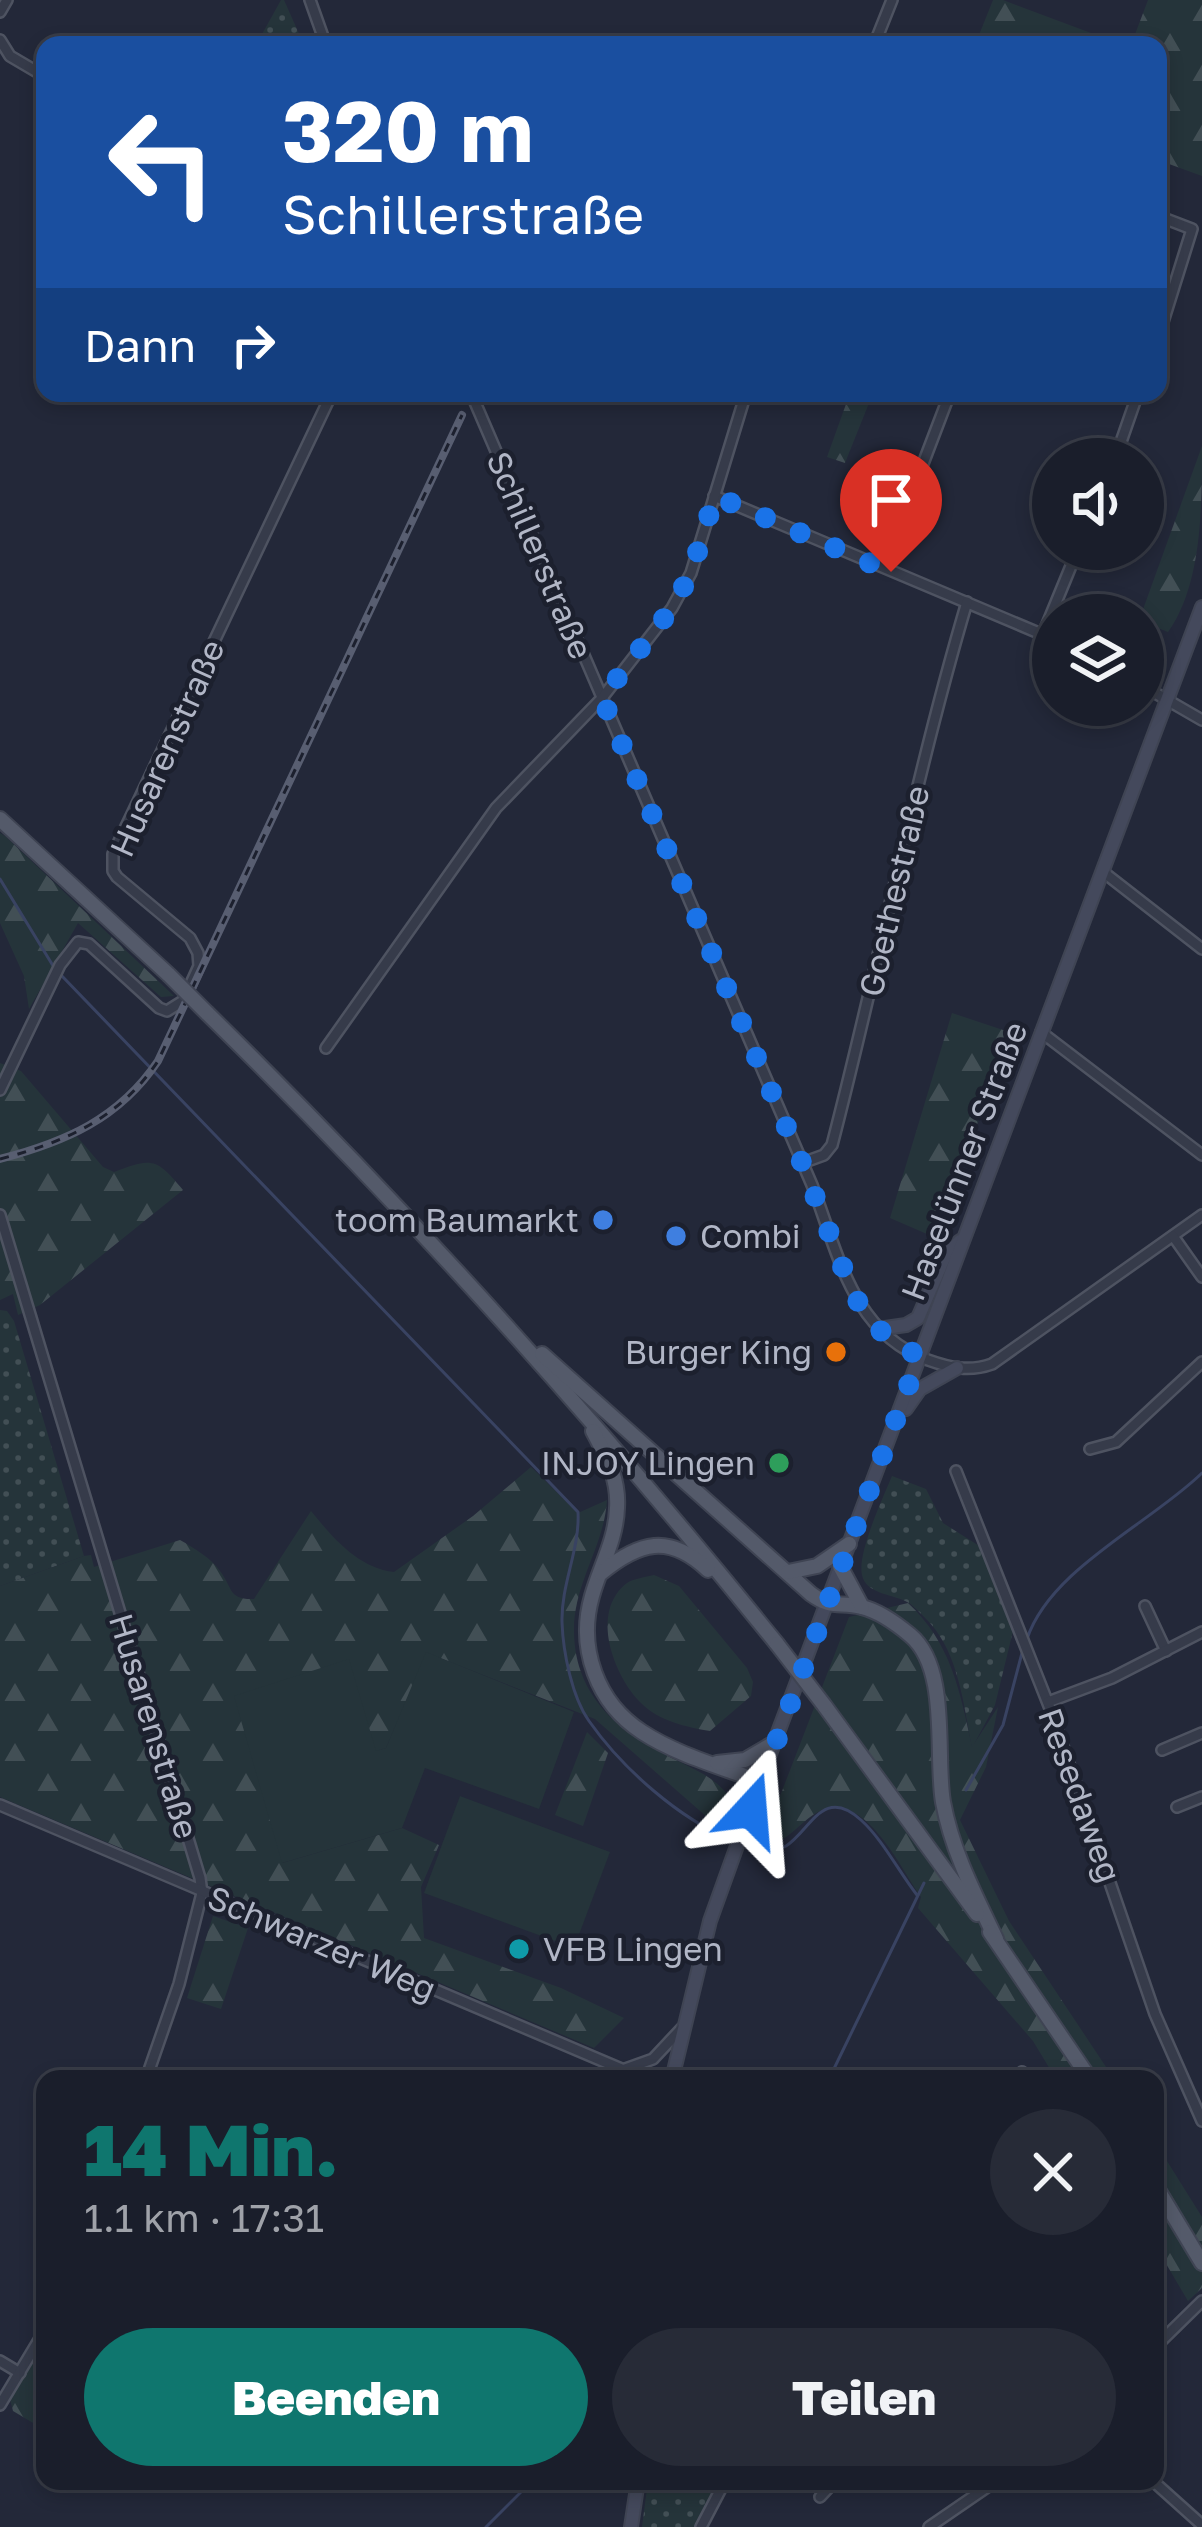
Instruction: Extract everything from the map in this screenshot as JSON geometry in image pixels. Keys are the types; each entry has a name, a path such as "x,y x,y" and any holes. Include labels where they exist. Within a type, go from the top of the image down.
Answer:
{"main road":[{"path":"0,819 273,1077 583,1410 824,1705 996,1939 1084,2070"},
{"path":"500,1318 826,1605 862,1607 912,1636 926,1652 936,1691 943,1802 957,1854 996,1939"},
{"path":"583,1410 607,1455 616,1489 614,1531 586,1622 592,1667 601,1689 638,1730 761,1782"},
{"path":"788,1572 817,1566 849,1544"},
{"path":"601,1573 634,1550 666,1546 695,1558 746,1606"},
{"path":"840,1566 862,1607"},
{"path":"712,1763 745,1760 774,1743"},
{"path":"1164,2200 1200,2260"}],"street":[{"path":"0,12 7,0"},
{"path":"310,0 323,36"},
{"path":"878,36 892,0"},
{"path":"0,40 10,56 36,71"},
{"path":"1167,219 1192,229 1167,309"},
{"name":"Husarenstraße","path":"0,1090 60,965 76,944 89,944 159,1008 167,1011 183,1000 199,966 198,952 190,938 117,878 113,854 328,402"},
{"name":"Schillerstraße","path":"475,402 802,1163 848,1283 878,1329 919,1357 957,1368"},
{"path":"326,1048 496,808 602,698 672,608 691,573 743,402"},
{"path":"884,566 947,402"},
{"path":"1122,438 1135,402"},
{"path":"715,496 1032,630"},
{"name":"Goethestraße","path":"802,1163 824,1155 832,1145 880,963 930,726 967,602"},
{"name":"Haselünner Straße","path":"674,2070 710,1921 774,1743 1202,607"},
{"path":"1164,695 1202,720"},
{"path":"1102,871 1202,949"},
{"path":"1041,1032 1202,1155"},
{"name":"Husarenstraße","path":"0,1215 161,1742 202,1893"},
{"path":"894,1424 920,1389 957,1368 992,1364 1202,1215"},
{"path":"878,1329 918,1318 945,1256 965,1236"},
{"path":"1173,1236 1202,1276"},
{"path":"1090,1450 1116,1442 1202,1362"},
{"name":"Resedaweg","path":"956,1471 1048,1702 1154,2014 1202,2121"},
{"path":"1145,1606 1166,1651"},
{"path":"1048,1702 1112,1678 1202,1633"},
{"path":"1162,1750 1202,1732"},
{"path":"1177,1807 1202,1797"},
{"name":"Schwarzer Weg","path":"0,1805 623,2070"},
{"path":"149,2070 179,1984 202,1893"},
{"path":"623,2070 653,2059 682,2028"},
{"path":"1164,2338 1202,2301"},
{"path":"0,2405 36,2345"},
{"path":"0,2361 20,2373"},
{"path":"631,2527 637,2490"},
{"path":"701,2527 720,2490"},
{"path":"820,2497 827,2490"},
{"path":"971,2490 975,2496"},
{"path":"929,2527 983,2490"},
{"path":"1164,2490 1202,2525"}],"green space":[{"path":"281,0 284,0 300,36 261,36"},
{"path":"993,0 1003,0 1099,36 979,36"},
{"path":"1148,0 1202,0 1202,176 1167,163 1167,36 1134,36"},
{"path":"847,402 869,402 845,463 827,457"},
{"path":"1202,446 1194,568 1168,632 1164,630 1164,594 1149,594 1157,570 1164,570 1164,551"},
{"path":"0,833 174,996 161,997 78,923 29,1009 24,976 0,923"},
{"path":"952,1013 1012,1033 934,1237 890,1218"},
{"path":"0,1063 21,1071 103,1167 114,1172 153,1163 183,1190 40,1305 18,1315 13,1294 0,1300"},
{"path":"0,1310 14,1321 84,1556 0,1586"},
{"path":"531,1467 578,1513 607,1500 575,1614 576,1656 592,1695 620,1726 722,1788 733,1803 723,1831 595,1719 427,1653 386,1748 375,1752 282,1863 402,1828 439,1845 421,1887 424,1938 561,1988 624,2018 594,2048 0,1797 0,1586 84,1556 91,1555 94,1567 180,1540 212,1562 235,1595 254,1599 311,1511 358,1558 394,1572 473,1516"},
{"path":"892,1476 926,1489 943,1523 984,1549 1013,1631 995,1705 972,1748 959,1682 940,1636 912,1605 869,1587 862,1575 867,1540"},
{"path":"654,1575 679,1586 747,1668 753,1682 751,1696 710,1731 673,1722 648,1709 631,1691 615,1661 609,1610 630,1582"},
{"path":"908,1603 923,1618 944,1651 958,1687 972,1747 998,1707 986,1767 960,1820 1009,1921 1108,2070 1051,2070 1033,2041 918,1908 921,1897 899,1862 873,1827 857,1815 841,1808 823,1810 785,1838 762,1843 849,1617"},
{"path":"426,1652 574,1712 539,1809 425,1768 402,1828 282,1863 234,1696 349,1659 376,1751 386,1748"},
{"path":"587,1732 608,1753 583,1826 555,1815"},
{"path":"460,1796 610,1852 574,1948 424,1893"},
{"path":"213,1916 248,1928 221,2009 187,1998"},
{"path":"1164,2156 1202,2217 1202,2288 1188,2301 1164,2260"},
{"path":"36,2355 36,2425 13,2411 10,2399"},
{"path":"647,2490 714,2490 695,2527 642,2527"}],"waterway":[{"path":"0,879 55,969"},
{"path":"61,975 578,1512 562,1622 570,1674 583,1711 602,1739 653,1790 692,1819 732,1840"},
{"path":"1027,1639 1039,1614 1079,1569 1202,1473"},
{"path":"966,1790 1003,1725 1022,1653"},
{"path":"741,1843 763,1850 780,1848 818,1814 837,1807 848,1810 876,1837 917,1895"},
{"path":"833,2070 924,1883"},
{"path":"486,2527 523,2490"}],"railway":[{"path":"0,1159 47,1145 89,1125 126,1098 158,1061 462,415"}],"place":[{"name":"toom Baumarkt","path":"603,1220"},
{"name":"Combi","path":"676,1236"},
{"name":"Burger King","path":"836,1352"},
{"name":"INJOY Lingen","path":"779,1463"},
{"name":"VFB Lingen","path":"519,1949"}],"route":[{"path":"751,1810 919,1357 878,1329 854,1296 802,1163 602,698 672,608 691,573 715,496 891,572"}]}
